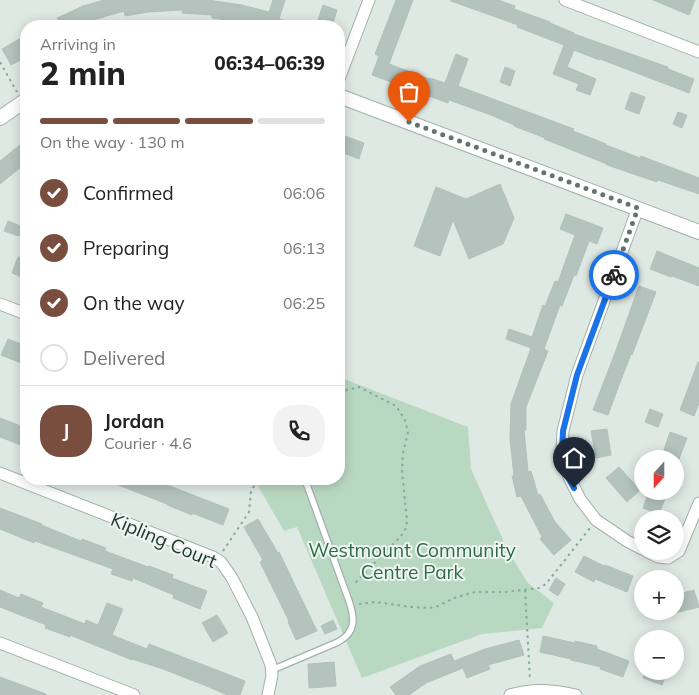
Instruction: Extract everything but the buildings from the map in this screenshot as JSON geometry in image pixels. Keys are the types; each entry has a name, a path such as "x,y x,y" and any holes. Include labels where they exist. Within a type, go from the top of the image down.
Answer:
{"street":[{"path":"345,63 369,0"},
{"path":"565,0 699,52"},
{"path":"345,98 699,232"},
{"path":"0,118 20,104"},
{"path":"634,544 596,520 580,499 568,477 562,450 563,431 577,375 638,208"},
{"path":"0,304 20,312"},
{"name":"Kipling Court","path":"0,474 20,482"},
{"name":"Kipling Court","path":"28,485 217,560 226,568 252,617 271,665 272,675 268,695"},
{"path":"684,539 699,503"},
{"path":"0,643 134,695"},
{"path":"510,695 525,690 545,690 576,695"}],"lane":[{"path":"272,670 338,642 350,633 352,626 351,605 307,485"}],"path":[{"path":"0,62 20,94"},
{"path":"345,390 359,387 396,406 405,420 408,432 403,453 402,471 406,528 401,536 346,592"},
{"path":"217,560 249,512 251,491 255,485"},
{"path":"351,605 375,602 430,608 475,592 505,592 539,588 546,584 596,520"},
{"path":"525,590 531,690"}],"green space":[{"name":"Westmount Community Centre Park","path":"345,379 468,427 471,469 508,551 528,583 554,603 542,628 482,634 362,678 297,527 284,531 257,485 345,485"}],"way so far":[{"path":"409,122 638,208 614,275"}],"route":[{"path":"574,488 568,477 562,450 563,431 577,375 614,275"}]}
